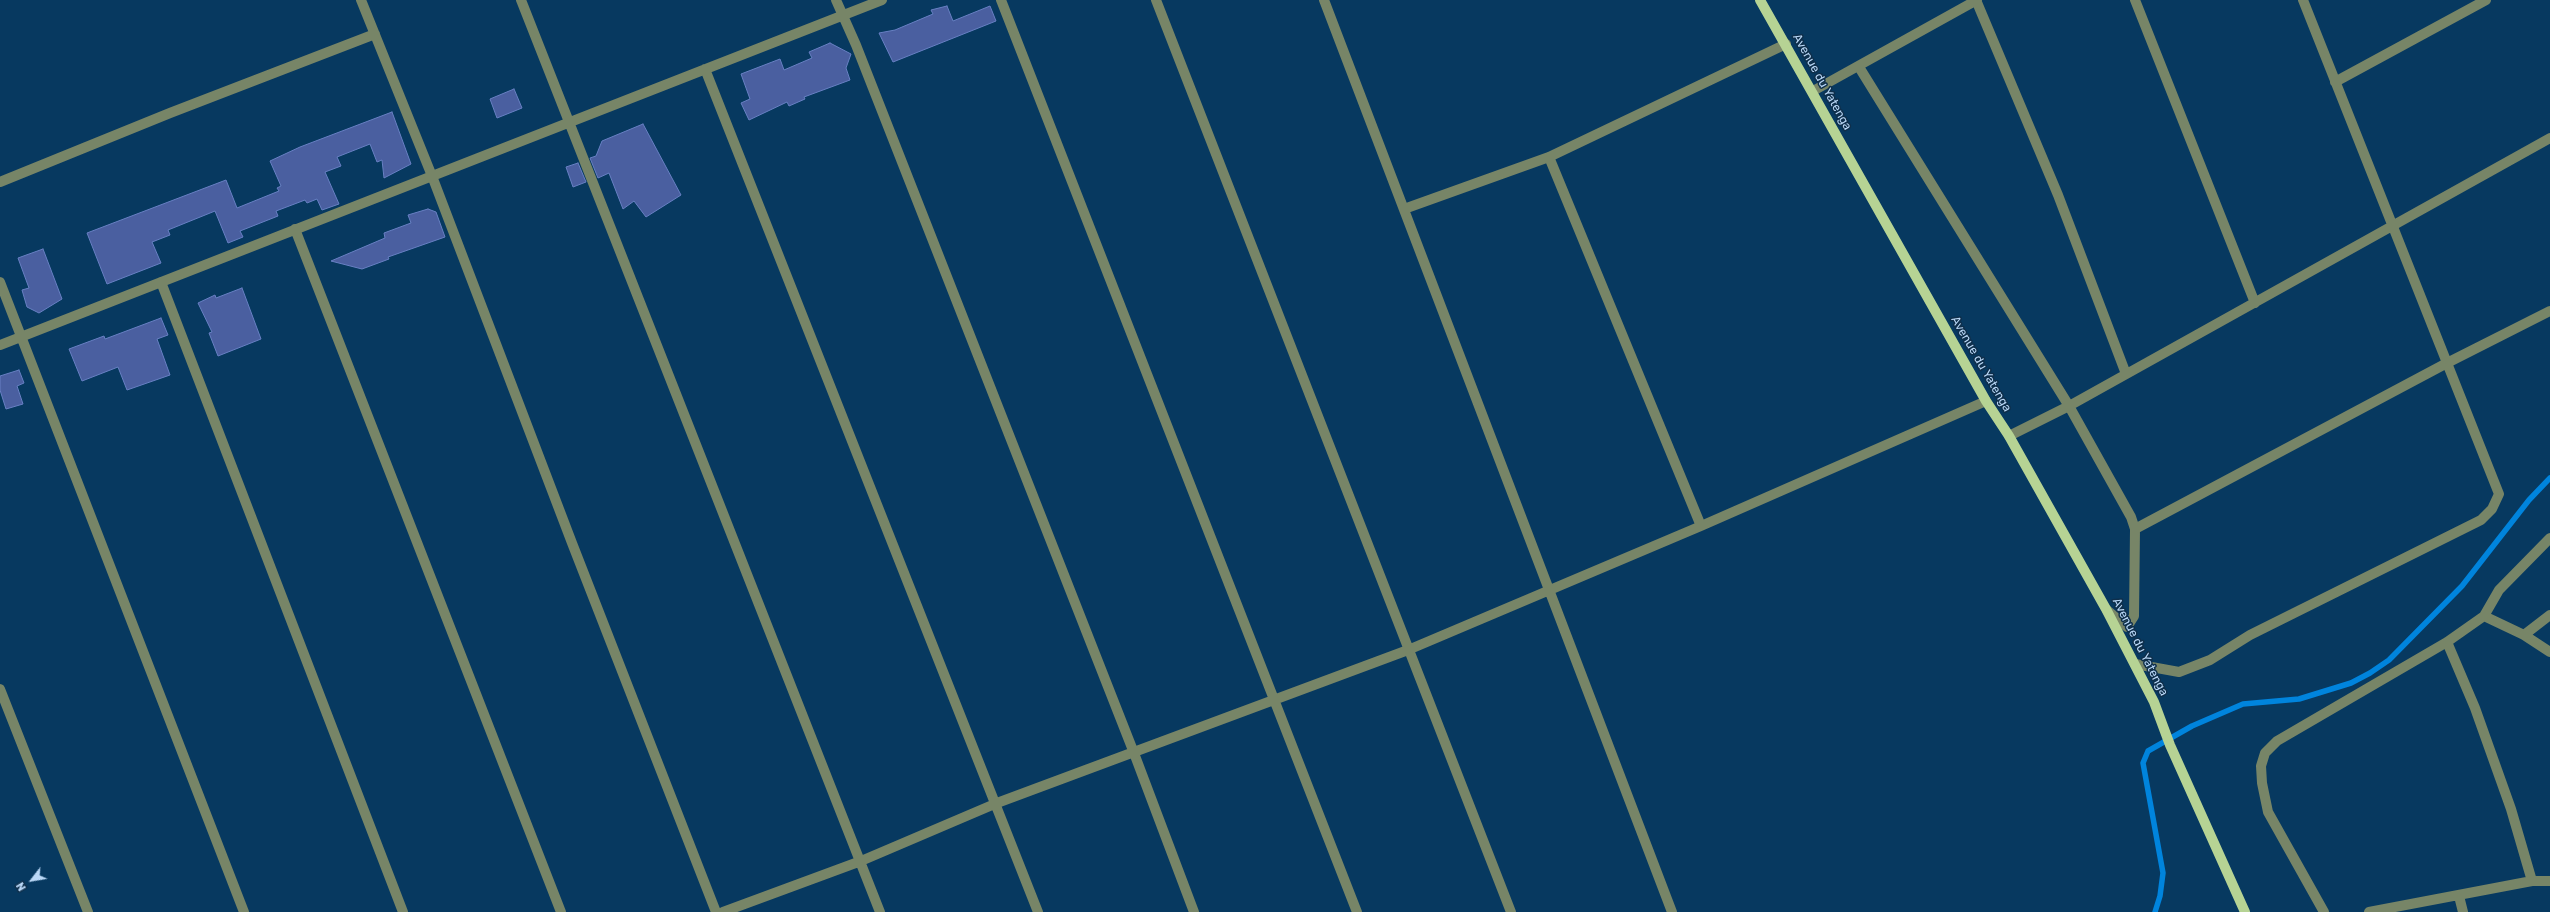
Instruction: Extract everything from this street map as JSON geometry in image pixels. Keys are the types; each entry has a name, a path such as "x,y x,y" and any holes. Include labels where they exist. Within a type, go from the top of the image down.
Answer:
{"main road":[{"name":"Avenue du Yatenga","path":"1760,0 1813,91 1986,401 2009,436 2106,609 2154,702 2170,745 2245,912"}],"street":[{"path":"361,0 432,176 572,543 716,912"},
{"path":"521,0 880,912"},
{"path":"836,0 856,45 1134,753 1194,912"},
{"path":"0,345 882,0"},
{"path":"1001,0 1357,912"},
{"path":"1156,0 1511,912"},
{"path":"1324,0 1672,912"},
{"path":"1813,91 1859,67 1976,0 2058,195 2126,374"},
{"path":"2136,0 2255,302"},
{"path":"2135,664 2179,672 2210,660 2250,636 2481,520 2492,509 2498,494 2303,0"},
{"path":"2335,82 2486,0"},
{"path":"0,182 178,110 375,34"},
{"path":"1404,209 1549,157 1786,44"},
{"path":"1859,67 2069,406 2131,517 2135,529 2134,616 2127,628 2106,609"},
{"path":"705,69 997,803 1038,912"},
{"path":"2009,436 2069,406 2550,138"},
{"path":"1549,157 1700,526"},
{"path":"295,229 561,912"},
{"path":"0,282 244,912"},
{"path":"161,282 403,912"},
{"path":"2135,529 2447,363 2550,311"},
{"path":"723,912 861,861 997,803 1408,650 1700,526 1986,401"},
{"path":"2324,912 2268,812 2262,783 2261,766 2265,753 2277,741 2447,642 2484,616 2499,590 2550,538"},
{"path":"2524,635 2550,615"},
{"path":"2484,616 2524,635 2550,652"},
{"path":"2447,642 2475,708 2511,808 2532,881"},
{"path":"0,689 88,912"},
{"path":"2369,912 2532,881 2550,881"},
{"path":"2459,896 2463,912"}],"building":[{"path":"947,6 953,21 990,6 996,21 893,62 879,33 895,30 933,14 931,10"},
{"path":"830,43 851,54 846,68 850,80 804,97 805,99 789,106 787,102 749,120 741,103 750,99 741,74 780,59 784,70 812,58 809,52"},
{"path":"514,89 522,108 497,118 490,99"},
{"path":"392,112 411,164 384,178 382,160 377,162 370,144 337,157 341,166 325,172 339,204 322,210 317,199 307,203 305,200 276,211 278,216 240,231 243,237 228,243 215,211 168,230 170,235 152,242 161,263 107,284 87,233 226,180 237,208 279,191 277,188 281,186 270,161 300,147"},
{"path":"643,124 681,195 646,217 634,201 623,209 609,173 598,178 590,158 596,156 602,141"},
{"path":"578,163 586,182 573,187 566,167"},
{"path":"428,209 436,212 445,237 388,257 389,259 362,269 331,261 385,238 384,233 411,223 408,215"},
{"path":"43,249 62,299 39,313 27,307 22,290 29,288 18,258"},
{"path":"242,288 261,339 218,356 209,333 212,332 198,303 215,295 216,298"},
{"path":"161,318 168,335 157,339 170,375 127,390 118,367 82,381 69,349 104,336 105,339"},
{"path":"19,370 24,383 17,386 23,404 6,409 0,390 0,376"}],"waterway":[{"path":"2155,912 2160,896 2163,873 2143,763 2148,751 2192,726 2243,704 2299,699 2351,683 2370,673 2389,660 2462,586 2529,500 2550,478"}]}
